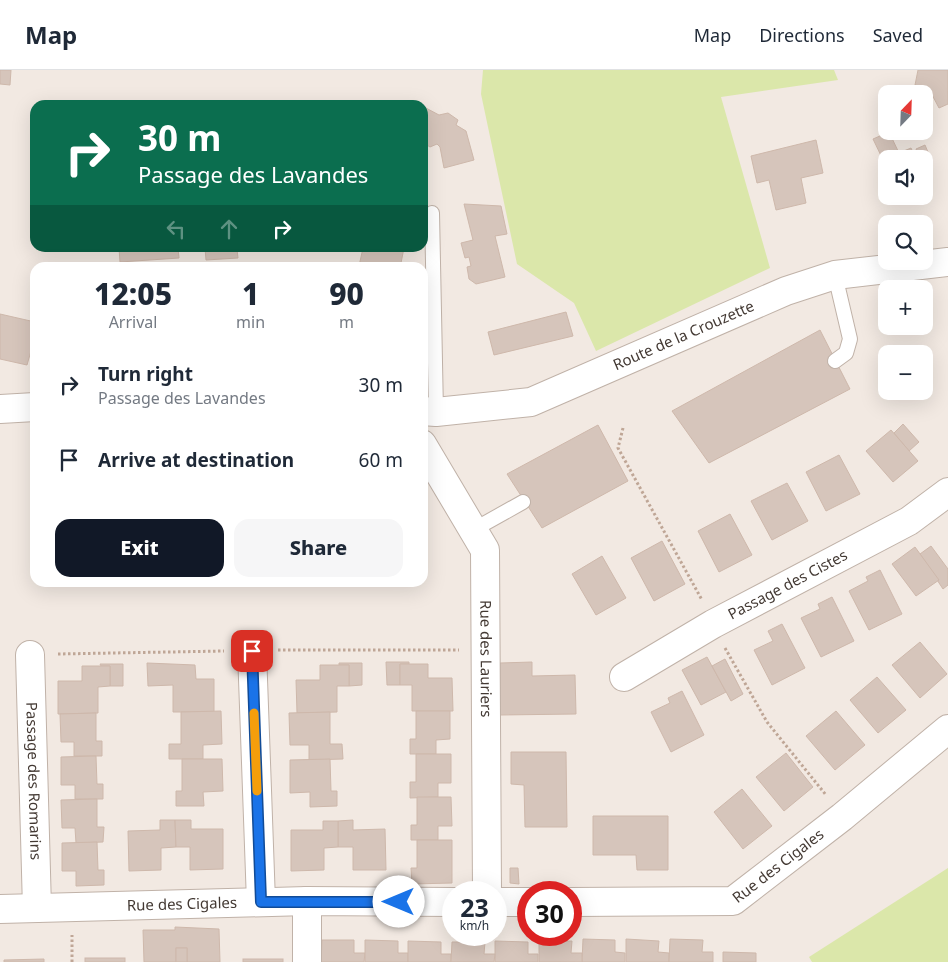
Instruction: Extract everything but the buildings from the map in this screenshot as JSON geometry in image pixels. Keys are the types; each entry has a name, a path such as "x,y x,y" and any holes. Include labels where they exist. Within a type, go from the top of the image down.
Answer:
{"street":[{"name":"Route de la Crouzette","path":"429,412 531,402 786,291 836,275 948,262"},
{"path":"0,408 30,407"},
{"name":"Rue des Lauriers","path":"428,454 485,550 487,881"},
{"name":"Passage des Cistes","path":"624,677 713,624 909,521 948,492"},
{"path":"252,651 261,902"},
{"name":"Passage des Romarins","path":"30,655 38,908"},
{"name":"Rue des Cigales","path":"582,902 733,901 842,817 948,729"},
{"path":"307,901 308,962"},
{"name":"Rue des Cigales","path":"0,909 307,901 442,902"}],"lane":[{"path":"429,412 432,213"},
{"path":"835,361 846,353 850,339 836,275"},
{"path":"473,530 523,502"}],"path":[{"path":"623,428 618,448 704,604"},
{"path":"724,645 767,722 831,801"}],"green space":[{"path":"483,70 834,70 838,80 721,97 770,268 596,351 574,303 517,264 481,94"},
{"path":"948,868 948,962 812,962 809,957"}],"slow traffic":[{"path":"254,713 257,791"}],"route":[{"path":"252,651 261,902 399,902"}]}
